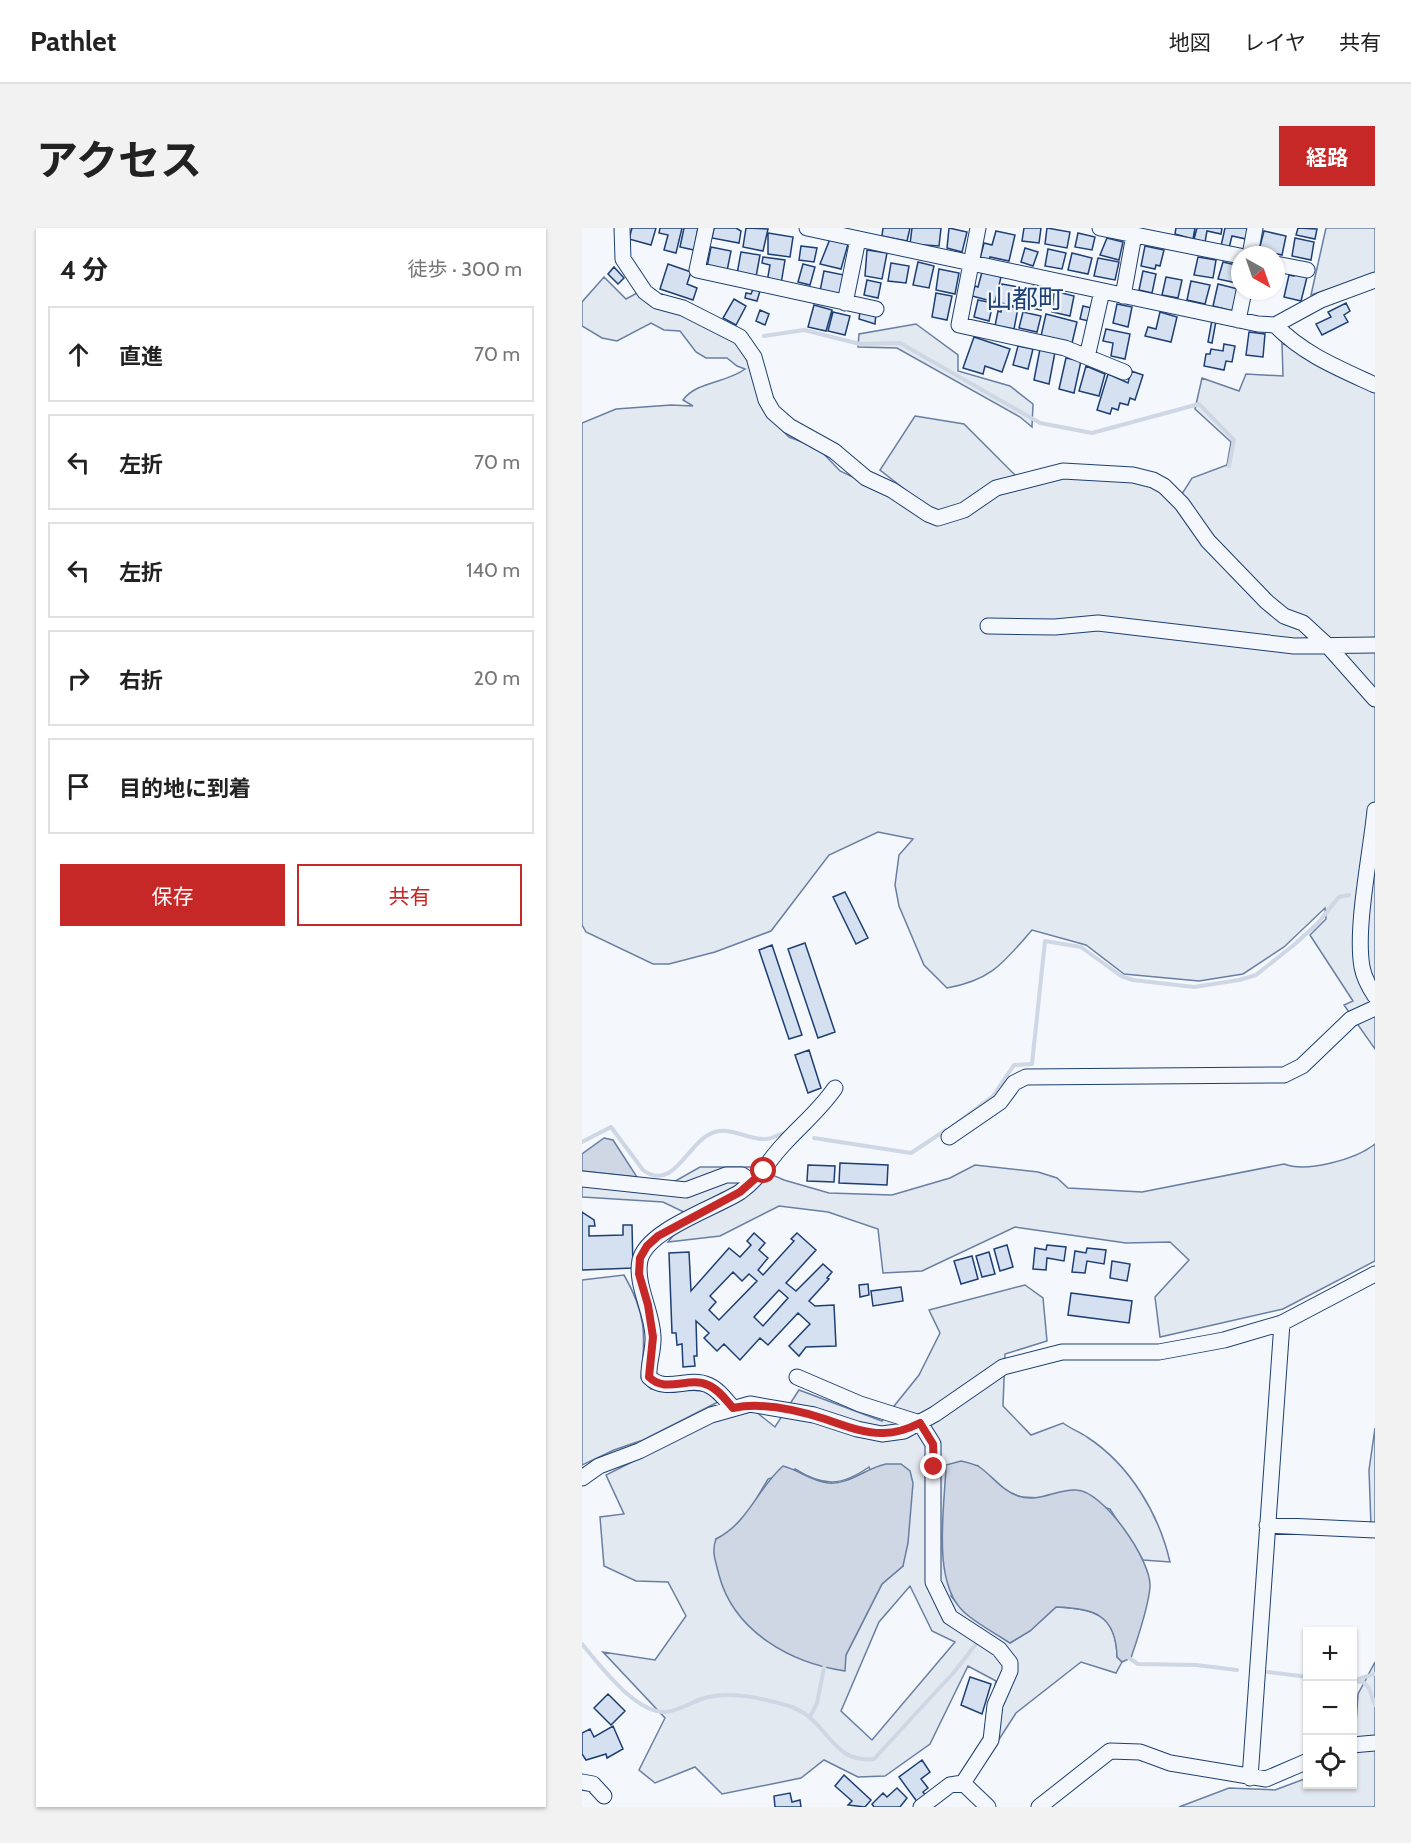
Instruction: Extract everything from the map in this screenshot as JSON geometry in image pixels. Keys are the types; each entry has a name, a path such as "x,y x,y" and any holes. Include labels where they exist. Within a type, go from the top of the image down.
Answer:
{"street":[{"path":"622,228 623,259 645,292 657,301 683,308 740,337 750,347 766,400 779,418 834,451 866,478 892,490 938,518 953,516 996,488 1063,471 1133,475 1153,480 1164,486 1182,504 1208,542 1267,602 1284,616 1303,623 1328,646 1375,699"},
{"path":"706,228 697,270 876,309"},
{"path":"807,228 858,239 876,235 972,264 1238,320 1275,325 1321,300 1375,280"},
{"path":"978,228 959,325 1065,348 1124,372"},
{"path":"1100,228 1231,254"},
{"path":"1252,246 1255,228"},
{"path":"1123,296 1134,235"},
{"path":"845,303 858,239"},
{"path":"1285,266 1307,270"},
{"path":"1087,357 1102,291"},
{"path":"1238,320 1242,300"},
{"path":"1275,325 1289,339 1327,364 1375,385"},
{"path":"988,626 1055,627 1098,623 1294,646 1375,645"},
{"path":"1375,810 1361,941 1362,966 1366,982 1375,996"},
{"path":"949,1137 1000,1102 1014,1083 1026,1077 1284,1075 1302,1066 1351,1019 1375,1008"},
{"path":"733,1408 708,1385 694,1382 662,1385 649,1377 653,1337 640,1266 647,1246 658,1236 740,1192 753,1182 797,1129 821,1110 835,1088"},
{"path":"582,1179 686,1190 726,1175 742,1176 753,1182"},
{"path":"582,1478 599,1466 639,1450 711,1415 750,1404 814,1415 857,1429 882,1434 904,1431 920,1423 1003,1367 1062,1352 1159,1352 1186,1348 1282,1323 1375,1274"},
{"path":"1250,1778 1282,1323"},
{"path":"797,1377 860,1404 920,1423 933,1444 933,1582 945,1611 1007,1657 1010,1671 999,1692 991,1740 963,1783 950,1785 921,1807"},
{"path":"1267,1525 1375,1530"},
{"path":"1357,1745 1375,1743"},
{"path":"1039,1807 1073,1777 1110,1751 1140,1752 1170,1762 1250,1778 1266,1779 1303,1763"},
{"path":"582,1782 593,1784 604,1796"},
{"path":"963,1783 987,1807"}],"shaded area":[{"path":"1326,228 1375,228 1375,274 1311,295"},
{"path":"604,277 626,299 637,293 684,313 742,345 764,411 789,437 818,448 840,471 882,491 934,522 1014,490 1070,477 1099,476 1127,479 1158,488 1177,502 1192,478 1227,465 1231,442 1195,409 1202,378 1239,391 1246,374 1283,376 1282,343 1375,391 1375,1049 1344,1005 1353,1001 1310,935 1326,919 1325,908 1284,947 1243,974 1199,981 1124,974 1086,945 1032,930 1005,960 986,975 962,985 947,988 924,965 899,906 895,885 899,855 913,839 878,832 829,855 771,931 715,952 669,964 653,964 586,932 582,925 582,423 616,409 671,405 693,406 683,400 696,389 738,374 745,369 727,358 706,358 696,352 680,331 664,330 651,323 617,341 602,338 582,326 582,302"},
{"path":"916,324 958,355 958,371 1010,386 1033,404 1032,427 1020,417 897,348 858,347 859,334"},
{"path":"915,416 964,424 1015,475 949,512 930,509 880,470"},
{"path":"604,1138 613,1140 637,1177 582,1171 582,1154"},
{"path":"1375,1144 1375,1261 1283,1309 1160,1337 1155,1297 1189,1260 1170,1242 1126,1243 1015,1227 922,1271 883,1273 878,1229 828,1212 779,1206 720,1236 668,1242 690,1215 663,1202 582,1197 582,1177 672,1183 700,1167 754,1167 784,1180 829,1193 892,1195 950,1178 975,1165 1038,1172 1057,1178 1068,1188 1142,1192 1284,1164 1318,1166 1356,1155"},
{"path":"624,1275 637,1301 643,1325 644,1349 641,1378 651,1389 706,1390 718,1402 643,1440 582,1465 582,1280"},
{"path":"1025,1285 1043,1298 1047,1341 1005,1354 1003,1406 1031,1435 1063,1423 1087,1437 1117,1462 1150,1509 1170,1562 1143,1560 1110,1509 1061,1492 1042,1498 1021,1497 1004,1490 978,1466 951,1596 964,1612 1010,1643 1030,1631 1056,1607 1092,1612 1107,1623 1113,1631 1117,1657 1122,1662 1116,1673 1081,1662 1016,1713 996,1744 985,1727 996,1681 968,1666 930,1744 885,1776 858,1777 824,1760 801,1778 722,1794 695,1767 655,1783 639,1770 665,1718 603,1652 655,1660 686,1616 668,1582 636,1581 604,1566 600,1517 624,1514 606,1475 717,1419 755,1411 775,1427 799,1390 882,1421 919,1375 940,1333 929,1310","holes":["869,1467 903,1566 882,1584 846,1655 716,1539 730,1532 745,1518 768,1479 795,1469 815,1479 841,1481","910,1586 932,1631 955,1642 872,1740 841,1711 879,1622"]},
{"path":"1375,1428 1375,1530 1371,1526 1369,1470"},
{"path":"961,1461 978,1466 1018,1496 1033,1498 1076,1490 1087,1493 1112,1514 1135,1545 1149,1575 1147,1605 1131,1658 1122,1662 1117,1657 1116,1643 1107,1623 1100,1616 1081,1609 1056,1607 1030,1631 1010,1643 964,1612 954,1599 947,1582 942,1543 946,1465"},
{"path":"886,1464 901,1464 910,1471 913,1483 908,1543 903,1566 882,1584 846,1655 845,1671 805,1661 785,1652 751,1628 737,1613 719,1575 714,1557 716,1539 736,1524 783,1466 816,1480 836,1483"},
{"path":"1375,1662 1375,1807 1179,1807 1229,1788 1275,1790 1303,1780 1303,1789 1357,1789 1358,1694"}],"building":[{"path":"632,228 656,228 651,245 629,239"},
{"path":"660,228 682,228 676,253 664,250 668,235 659,233"},
{"path":"684,228 698,228 694,250 680,247"},
{"path":"714,228 736,228 741,231 739,243 712,238"},
{"path":"746,228 768,229 763,251 743,247"},
{"path":"883,228 910,228 907,241 882,236"},
{"path":"912,228 941,228 939,246 910,244"},
{"path":"949,228 967,232 962,252 947,248"},
{"path":"1024,228 1041,228 1039,243 1022,241"},
{"path":"1047,228 1070,232 1067,248 1045,244"},
{"path":"1176,228 1195,228 1193,239 1175,234"},
{"path":"1197,228 1222,228 1221,234 1207,231 1205,242 1194,239"},
{"path":"1225,228 1248,228 1246,239 1232,236 1229,248 1221,246"},
{"path":"1298,228 1317,229 1315,239 1296,235"},
{"path":"996,231 1015,235 1009,261 990,257 989,261 980,259 984,243 992,245"},
{"path":"1264,231 1286,236 1284,246 1260,246"},
{"path":"768,233 793,237 790,257 768,254"},
{"path":"1078,233 1095,237 1092,250 1075,247"},
{"path":"1107,238 1123,242 1119,260 1100,255"},
{"path":"1295,238 1314,242 1311,260 1292,256"},
{"path":"830,239 848,244 841,269 820,264"},
{"path":"801,246 817,248 814,262 799,260"},
{"path":"1145,246 1164,250 1160,266 1156,265 1155,269 1141,266"},
{"path":"711,247 731,251 727,271 707,267"},
{"path":"1025,248 1038,252 1033,266 1021,262"},
{"path":"1048,249 1066,253 1062,269 1045,266"},
{"path":"867,250 887,253 882,279 865,276"},
{"path":"741,252 760,255 756,277 737,274"},
{"path":"1072,253 1092,258 1088,274 1068,270"},
{"path":"763,257 785,260 781,284 767,282 770,265 762,263"},
{"path":"1198,257 1216,260 1213,278 1194,275"},
{"path":"1098,258 1119,262 1115,280 1094,276"},
{"path":"918,262 934,266 929,288 913,285"},
{"path":"1223,262 1231,264 1231,282 1218,279"},
{"path":"891,263 909,266 906,283 888,281"},
{"path":"668,264 691,272 687,284 697,288 693,300 660,289"},
{"path":"803,264 815,267 810,285 798,282"},
{"path":"614,267 624,278 618,284 608,274"},
{"path":"939,269 959,273 955,294 936,290"},
{"path":"824,271 844,275 840,295 820,291"},
{"path":"1143,271 1156,274 1152,293 1139,290"},
{"path":"982,272 1001,277 995,302 972,296 975,286 978,287"},
{"path":"1294,274 1307,277 1301,301 1285,297 1289,275 1294,276"},
{"path":"1166,277 1182,280 1178,298 1162,295"},
{"path":"867,280 881,283 878,298 864,295"},
{"path":"1191,281 1210,285 1205,304 1187,300"},
{"path":"1002,284 1023,288 1018,307 997,302"},
{"path":"1218,284 1231,287 1231,300 1236,300 1233,311 1213,306"},
{"path":"1033,286 1046,289 1041,310 1032,308 1035,297 1030,296"},
{"path":"753,289 760,291 757,301 745,298 746,293 751,294"},
{"path":"1054,291 1074,296 1070,316 1052,312"},
{"path":"936,293 952,296 947,320 932,317"},
{"path":"734,299 746,306 736,325 723,318"},
{"path":"978,300 993,303 989,321 974,317"},
{"path":"1346,303 1350,311 1344,315 1348,322 1322,335 1316,324 1331,317 1328,312"},
{"path":"1117,304 1132,307 1128,327 1113,323"},
{"path":"814,305 832,310 826,331 808,327"},
{"path":"1002,305 1018,308 1014,329 995,326 998,311 1001,312"},
{"path":"1083,306 1092,308 1089,321 1080,319"},
{"path":"760,310 769,314 765,325 756,321"},
{"path":"860,311 876,313 875,324 859,319"},
{"path":"833,312 850,316 845,335 828,331"},
{"path":"1023,312 1041,316 1037,332 1019,328"},
{"path":"1160,312 1177,317 1171,342 1145,336 1148,327 1156,329"},
{"path":"1046,314 1077,322 1072,343 1041,336"},
{"path":"1212,320 1216,321 1212,343 1208,342"},
{"path":"1106,329 1130,334 1125,359 1111,356 1113,343 1103,341"},
{"path":"1249,332 1265,334 1263,357 1246,355"},
{"path":"974,337 1010,349 1002,372 985,366 983,374 963,368"},
{"path":"1224,344 1235,346 1232,362 1226,361 1224,370 1204,366 1206,354 1210,354 1211,349 1223,351"},
{"path":"1018,346 1033,349 1028,369 1013,365"},
{"path":"1040,349 1055,352 1049,384 1034,380"},
{"path":"1066,358 1081,361 1074,393 1059,389"},
{"path":"1086,366 1105,374 1099,396 1079,391"},
{"path":"1131,371 1143,375 1135,400 1130,398 1128,405 1120,403 1118,410 1112,408 1110,414 1097,410 1108,374 1128,383"},
{"path":"845,892 868,938 856,944 833,897"},
{"path":"805,943 835,1032 818,1038 788,949"},
{"path":"772,945 802,1035 789,1039 759,950"},
{"path":"809,1050 821,1088 808,1093 795,1055"},
{"path":"840,1163 888,1165 887,1185 839,1183"},
{"path":"808,1165 835,1166 834,1182 807,1181"},
{"path":"582,1212 594,1220 595,1226 589,1226 589,1236 623,1235 623,1225 632,1225 633,1268 582,1270"},
{"path":"754,1233 765,1243 759,1250 768,1258 758,1270 763,1275 794,1241 791,1239 797,1233 816,1250 786,1283 796,1291 823,1264 832,1272 827,1278 829,1279 809,1301 815,1306 834,1305 836,1346 806,1347 799,1356 789,1346 810,1324 798,1313 768,1345 760,1338 740,1360 724,1344 717,1351 704,1338 709,1333 696,1321 695,1366 683,1367 682,1344 677,1345 676,1333 672,1333 669,1253 689,1252 691,1291 729,1248 740,1257 751,1245 747,1241","holes":["733,1272 742,1281 749,1274 757,1281 719,1320 709,1310 716,1302 710,1296","779,1290 788,1298 763,1326 754,1317"]},
{"path":"1007,1245 1013,1267 1000,1271 994,1249"},
{"path":"1047,1245 1066,1247 1064,1261 1047,1258 1046,1270 1033,1269 1035,1248 1046,1250"},
{"path":"1087,1248 1106,1250 1104,1264 1087,1261 1085,1273 1072,1272 1075,1251 1086,1253"},
{"path":"989,1252 995,1274 982,1277 976,1256"},
{"path":"972,1256 978,1279 961,1284 954,1261"},
{"path":"1112,1261 1130,1264 1127,1281 1110,1278"},
{"path":"868,1284 869,1295 860,1297 859,1285"},
{"path":"901,1287 903,1301 873,1306 871,1291"},
{"path":"1071,1293 1132,1301 1129,1323 1068,1315"},
{"path":"970,1677 991,1684 982,1714 961,1705"},
{"path":"608,1694 625,1711 611,1725 594,1708"},
{"path":"613,1726 623,1749 607,1758 606,1754 586,1760 582,1754 582,1733 590,1729 594,1737"},
{"path":"922,1760 930,1772 921,1779 928,1788 923,1792 927,1797 918,1803 899,1777"},
{"path":"844,1775 871,1800 865,1807 848,1805 852,1801 835,1786"},
{"path":"897,1788 907,1798 900,1807 874,1807 872,1804 883,1793 887,1797"},
{"path":"790,1793 792,1802 800,1800 801,1807 775,1807 774,1796"}],"waterway":[{"path":"764,336 804,330 860,344 900,343 1040,423 1092,433 1199,404 1234,440 1229,466"},
{"path":"953,1126 993,1096 1014,1065 1032,1064 1045,941 1081,947 1121,976 1133,980 1194,987 1256,975 1317,924 1339,897 1349,895"},
{"path":"582,1142 611,1127 643,1170 653,1175 662,1175 678,1165 700,1141 716,1132 731,1132 760,1139 785,1133"},
{"path":"814,1138 911,1153 946,1130"},
{"path":"582,1644 619,1686 641,1704 653,1710 670,1711 703,1698 718,1695 760,1698 802,1712 848,1755 859,1759 874,1759 955,1671 979,1640"},
{"path":"1126,1656 1138,1664 1196,1665 1237,1670"},
{"path":"810,1717 817,1703 825,1663"},
{"path":"1268,1672 1303,1676"},
{"path":"1357,1679 1375,1674"},
{"path":"1357,1681 1363,1682 1369,1688 1375,1705"}],"district":[{"name":"山都町","path":"1025,299"}],"route":[{"path":"764,1171 740,1192 658,1236 647,1246 640,1258 639,1274 648,1305 653,1337 648,1368 649,1377 662,1385 694,1382 708,1385 733,1408 750,1404 814,1415 857,1429 882,1434 904,1431 920,1423 933,1444 934,1467"}]}
